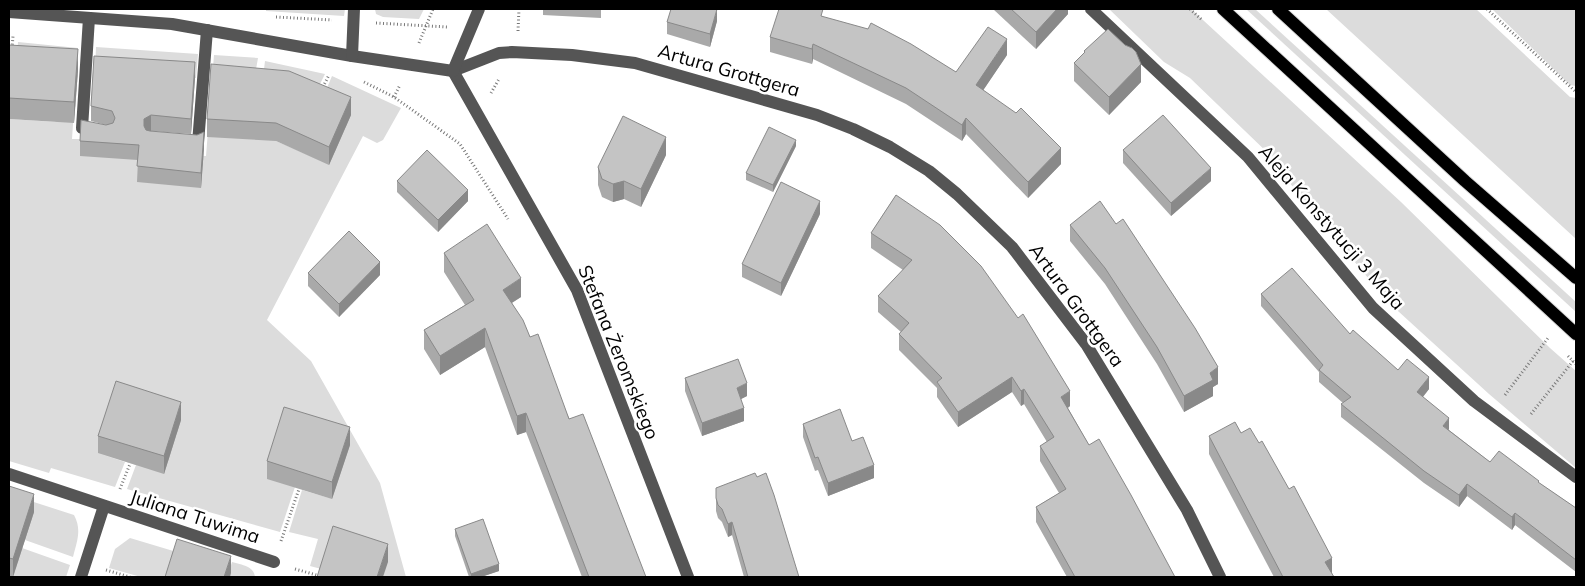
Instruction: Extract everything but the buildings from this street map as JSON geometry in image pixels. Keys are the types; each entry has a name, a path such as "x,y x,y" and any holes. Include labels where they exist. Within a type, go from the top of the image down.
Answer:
{"main road":[{"path":"1223,9 1576,334"},
{"path":"1278,9 1466,181 1576,278"}],"street":[{"path":"352,56 354,9"},
{"path":"9,12 172,24 352,56 453,71 479,9"},
{"name":"Aleja Konstytucji 3 Maja","path":"1091,9 1248,157 1373,308 1474,401 1576,477"},
{"path":"89,18 82,128 107,133"},
{"path":"179,142 198,143 207,30"},
{"name":"Artura Grottgera","path":"453,71 499,52 572,55 635,63 817,115 853,129 890,147 929,171 957,194 1012,247 1086,344 1187,510 1220,577"},
{"name":"Stefana Żeromskiego","path":"453,71 577,290 688,577"},
{"name":"Juliana Tuwima","path":"9,474 274,562"},
{"name":"Juliana Tuwima","path":"81,577 104,506"}],"path":[{"path":"1487,9 1576,92"},
{"path":"267,16 471,28"},
{"path":"12,51 11,36 22,36"},
{"path":"321,93 331,70"},
{"path":"489,95 503,71"},
{"path":"361,81 394,97 460,144 508,219"},
{"path":"1491,413 1548,338"},
{"path":"1516,433 1573,361"},
{"path":"118,494 130,464"},
{"path":"299,489 274,562 323,577"},
{"path":"103,569 130,577"}],"shaded area":[{"path":"266,9 345,9 344,16 266,11"},
{"path":"375,9 424,9 419,19 383,17 376,14"},
{"path":"1109,9 1191,9 1401,202 1550,348 1576,371 1576,468 1489,394 1387,301 1279,170 1274,159 1190,78 1164,62"},
{"path":"1246,9 1255,9 1576,302 1576,312"},
{"path":"1326,9 1476,9 1570,97 1576,98 1576,239"},
{"path":"1492,9 1576,9 1576,86 1570,85"},
{"path":"18,42 78,48 72,139 80,139 139,153 206,156 214,55 258,58 253,86 276,141 329,164 321,102 332,76 401,108 383,140 377,143 363,136 267,320 311,361 380,483 406,577 383,577 387,561 325,570 310,566 318,539 289,532 302,490 333,499 295,487 280,532 127,489 136,465 98,453 125,462 115,487 51,468 49,473 9,461 9,119 56,122 16,66"},
{"path":"96,47 198,54 196,78 95,71"},
{"path":"265,61 325,74 313,98 262,86"},
{"path":"9,494 74,515 78,531 73,557 25,540"},
{"path":"130,538 230,568 232,562 243,565 252,570 255,577 141,577 109,568 115,549"},
{"path":"22,548 70,565 66,577 13,577"}]}
